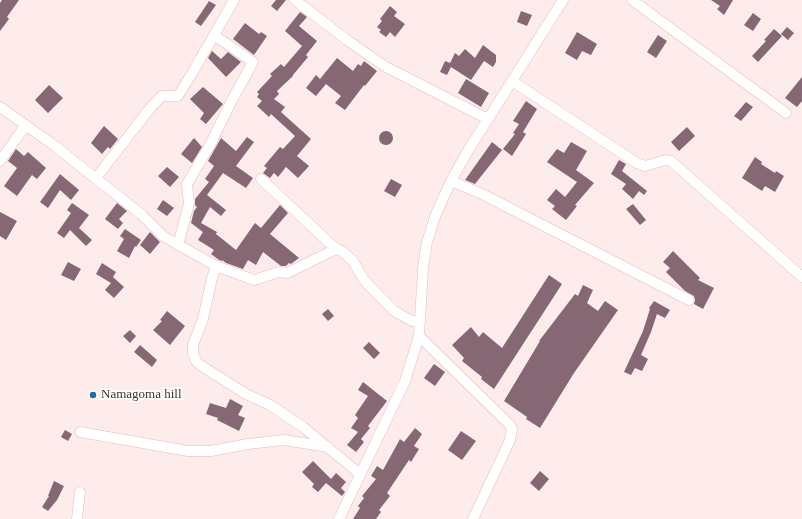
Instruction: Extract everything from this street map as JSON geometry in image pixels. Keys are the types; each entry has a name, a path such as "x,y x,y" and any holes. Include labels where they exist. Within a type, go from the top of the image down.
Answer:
{"street":[{"path":"96,178 151,107 162,96 178,96 234,0"},
{"path":"296,0 346,40 386,67 488,119"},
{"path":"339,519 405,382 419,336 422,268 427,242 436,214 451,180 563,0"},
{"path":"632,0 786,113"},
{"path":"178,245 189,204 187,184 210,145 253,62 214,35"},
{"path":"512,80 637,163 645,166 666,160 671,161 802,277"},
{"path":"0,107 51,143 96,178 142,215 163,236 216,266 254,280 279,272 288,273 336,249"},
{"path":"0,161 26,125"},
{"path":"261,179 336,249 342,251 353,261 364,280 394,311 412,321 419,322"},
{"path":"451,180 482,194 689,300"},
{"path":"216,266 203,319 193,345 193,353 196,361 246,394 270,405 303,427 360,474"},
{"path":"419,336 510,425 512,429 510,440 473,519"},
{"path":"80,432 188,451 211,451 248,444 284,440 328,447"},
{"path":"77,519 80,492"}],"building":[{"path":"2,0 19,0 7,17 9,19 0,31 0,3"},
{"path":"276,0 286,0 277,11 271,6"},
{"path":"711,0 733,0 724,15 717,9 720,6"},
{"path":"209,1 216,5 201,26 195,22"},
{"path":"390,6 397,12 394,16 405,24 395,37 390,32 386,37 379,32 381,30 377,27 382,21 380,19"},
{"path":"521,11 532,15 527,26 517,22"},
{"path":"300,12 307,17 299,26 317,41 306,55 308,57 293,76 277,91 279,94 274,99 285,107 281,112 311,139 297,156 309,166 298,178 286,167 278,177 274,173 270,178 263,173 267,168 264,166 280,147 283,149 295,136 271,114 269,117 257,106 262,101 257,97 259,94 257,92 272,76 270,74 281,64 284,67 302,46 285,31"},
{"path":"753,13 761,19 753,31 744,25"},
{"path":"245,23 259,34 261,32 267,36 254,55 233,39"},
{"path":"787,27 794,33 788,40 781,34"},
{"path":"774,29 782,36 758,62 752,56 766,41 764,40"},
{"path":"577,32 597,44 591,55 582,51 577,60 565,53"},
{"path":"658,35 667,41 656,58 647,52"},
{"path":"483,45 496,55 496,62 493,67 484,61 471,80 451,67 447,75 440,72 445,61 450,63 455,53 459,56 465,49 475,58"},
{"path":"212,51 221,59 228,52 241,62 226,77 208,58"},
{"path":"337,58 353,71 358,64 361,66 364,61 377,71 345,110 335,103 341,96 326,84 316,96 306,88 316,75 320,79"},
{"path":"802,77 802,101 797,107 785,98"},
{"path":"466,79 489,93 481,107 458,93"},
{"path":"49,85 63,98 48,113 35,100"},
{"path":"203,87 223,104 206,124 200,119 204,113 190,99"},
{"path":"526,101 537,109 523,132 526,134 512,156 503,149 515,134 513,133 519,124 513,121"},
{"path":"746,102 753,107 741,121 734,116"},
{"path":"104,126 118,139 110,149 108,147 102,154 91,143"},
{"path":"687,127 695,136 679,151 671,142"},
{"path":"386,131 391,133 393,138 391,143 386,145 381,143 379,138 381,133"},
{"path":"247,137 254,142 236,166 253,178 246,188 223,173 207,195 226,210 221,216 210,207 201,223 217,232 216,234 236,250 255,223 261,228 280,205 288,213 270,234 299,258 286,266 281,266 263,252 256,265 248,260 243,269 219,260 211,254 214,250 198,240 203,232 191,223 194,211 197,207 195,205 195,199 209,182 205,179 214,166 208,161 221,138 236,151"},
{"path":"194,138 202,147 192,163 181,154"},
{"path":"492,142 502,150 475,184 465,180"},
{"path":"571,142 587,151 576,170 594,183 575,205 577,206 566,220 552,209 555,206 547,200 556,189 565,197 577,182 547,162 557,149 564,153"},
{"path":"16,149 24,156 28,152 46,168 37,179 32,175 17,196 4,186 17,168 8,161"},
{"path":"755,157 762,162 761,164 775,173 776,171 784,176 775,192 765,186 762,191 742,178"},
{"path":"619,160 626,164 622,171 647,191 644,195 639,191 633,199 622,189 626,184 611,174"},
{"path":"167,167 179,177 170,187 158,176"},
{"path":"60,174 79,190 71,200 60,190 48,208 40,202"},
{"path":"391,179 402,185 395,197 384,191"},
{"path":"163,200 174,208 167,216 157,209"},
{"path":"72,203 89,215 79,228 92,240 86,246 70,230 64,238 57,233 71,213 67,210"},
{"path":"117,203 127,211 119,219 123,223 118,229 105,219"},
{"path":"633,204 646,220 640,225 626,209"},
{"path":"0,212 17,221 6,240 0,236"},
{"path":"125,229 141,240 136,247 135,246 129,258 117,251 124,239 120,236"},
{"path":"150,232 160,242 150,254 140,245"},
{"path":"673,251 700,278 698,280 714,288 703,309 694,304 694,296 685,291 666,272 670,268 663,262"},
{"path":"68,262 81,269 74,281 61,275"},
{"path":"102,263 116,272 113,277 124,287 114,298 105,290 111,283 96,274"},
{"path":"549,275 562,284 494,389 462,361 464,358 452,345 471,327 479,337 483,332 502,348"},
{"path":"583,285 593,290 587,303 598,311 605,301 618,310 574,373 540,428 526,419 527,417 504,401 539,341 575,294 578,296"},
{"path":"654,301 670,310 665,318 657,314 641,355 648,359 642,371 635,368 631,375 624,372 643,331 650,309 649,308"},
{"path":"328,309 334,316 328,321 322,314"},
{"path":"167,311 185,326 170,345 153,330 162,321 160,320"},
{"path":"130,330 136,336 130,343 123,336"},
{"path":"369,342 380,353 374,359 363,348"},
{"path":"140,345 157,360 152,367 134,352"},
{"path":"434,364 445,372 435,386 424,378"},
{"path":"363,382 387,401 368,426 370,428 361,439 364,442 356,452 347,445 358,432 351,428 358,418 355,415 368,396 358,390"},
{"path":"230,399 243,406 238,415 245,418 239,431 217,420 218,418 206,414 210,403 226,408"},
{"path":"415,428 422,434 414,446 419,449 411,462 409,460 387,493 390,496 379,510 381,512 376,519 353,519 360,508 358,506 364,498 362,496 376,479 371,476 377,466 383,470 400,439 404,442"},
{"path":"65,430 72,434 68,441 61,437"},
{"path":"461,431 476,441 462,460 448,450"},
{"path":"313,461 331,479 336,473 346,482 341,488 345,492 342,496 326,483 318,492 312,487 314,484 302,472"},
{"path":"540,471 549,479 539,491 530,483"},
{"path":"54,481 64,486 57,500 48,511 42,507 49,496"}],"place":[{"name":"Namagoma hill","path":"93,395"}]}
